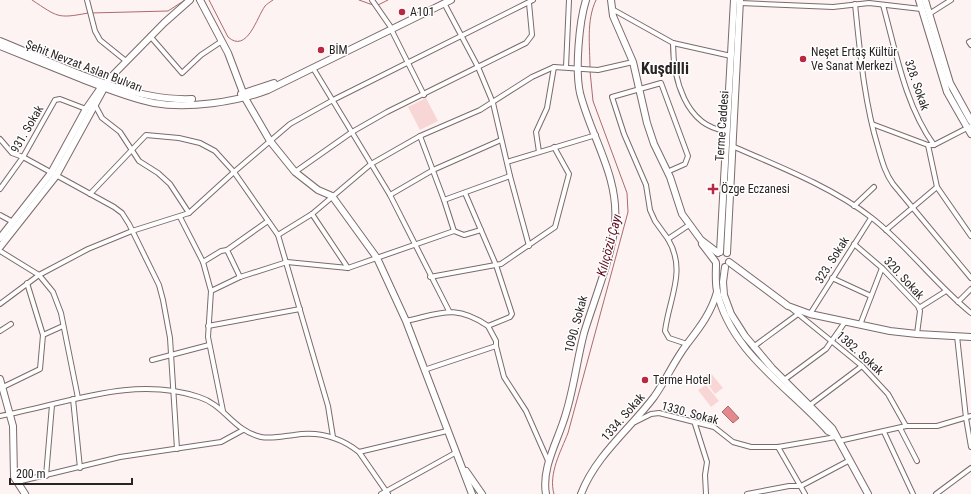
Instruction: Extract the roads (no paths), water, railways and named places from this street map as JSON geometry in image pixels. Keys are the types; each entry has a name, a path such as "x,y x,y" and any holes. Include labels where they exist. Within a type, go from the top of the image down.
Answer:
{"street":[{"path":"87,0 95,31 100,40 126,61"},
{"path":"0,238 54,174 86,109 105,84 150,36 190,0"},
{"path":"200,0 222,40 244,96 270,141 295,172 318,190 332,196 377,258 406,321 423,370 472,494"},
{"path":"372,0 390,27 424,94"},
{"name":"Şehit Nevzat Aslan Bulvarı","path":"244,96 296,73 443,2 452,0"},
{"path":"566,67 569,0"},
{"name":"1090. Sokak","path":"546,494 545,484 548,463 566,412 582,342 614,230 616,208 614,189 580,93 578,68 581,23 586,0"},
{"path":"611,0 612,9 633,62 647,124 654,144 667,172 682,214 715,262 720,266 725,267"},
{"name":"Terme Caddesi","path":"722,253 726,130 734,0"},
{"path":"872,124 928,145 934,145 970,130 947,92 919,0"},
{"path":"925,0 950,83 971,121"},
{"path":"929,14 951,0"},
{"path":"0,304 39,275 88,249 132,231 189,213 290,124 332,100 530,1 532,31 529,40 352,132 295,172"},
{"path":"443,2 478,67 493,102 501,140 529,246"},
{"path":"740,2 833,7 869,3 921,9"},
{"name":"Terme Caddesi","path":"722,253 732,146 740,2"},
{"path":"855,4 866,96 886,174 911,207 971,278"},
{"name":"328. Sokak","path":"883,5 914,111 934,145"},
{"path":"612,9 673,43 731,56"},
{"name":"Şehit Nevzat Aslan Bulvarı","path":"0,46 105,84 162,99 193,99 244,96 268,90 390,27"},
{"path":"150,36 182,73 201,55 222,40"},
{"name":"Şehit Nevzat Aslan Bulvarı","path":"0,41 105,84"},
{"path":"971,41 969,42 971,45"},
{"path":"673,43 675,73 682,93 688,103 695,114 710,127 726,130"},
{"path":"278,235 312,214 371,164 420,136 493,102 522,82 554,67 598,70 633,62"},
{"path":"539,152 536,132 547,108 554,67"},
{"path":"313,68 390,195 430,277 449,311"},
{"path":"667,172 685,164 688,156 661,83 639,88 612,97 624,134 646,185 650,210 655,221 668,239 676,256 674,295 666,334 669,338 687,344"},
{"path":"0,247 54,174 95,105 105,84"},
{"name":"931. Sokak","path":"0,189 23,157 54,101 58,99 86,109"},
{"path":"95,105 102,118 120,132 144,166 158,173 170,184 189,213"},
{"path":"90,194 146,135 179,138 200,143 215,150 234,172 278,235 328,406 332,437"},
{"path":"507,162 596,135"},
{"path":"420,136 454,231"},
{"path":"0,139 12,153 23,157 118,210 127,219 159,285 169,326 177,449"},
{"path":"390,195 433,170 501,140"},
{"path":"928,145 937,187 971,236"},
{"path":"732,146 796,175 854,206 886,230 946,291 971,313"},
{"path":"430,277 496,266 506,262 553,229 557,223 569,174 554,147"},
{"path":"444,200 510,176"},
{"path":"854,206 874,187"},
{"path":"886,230 911,207 937,187"},
{"path":"465,193 496,266 512,314 510,317 488,326"},
{"path":"312,214 348,268"},
{"path":"0,215 13,222"},
{"path":"180,217 203,262 211,291 208,326 209,344 223,411"},
{"name":"323. Sokak","path":"810,314 871,218"},
{"path":"203,262 221,251 227,250 268,221"},
{"path":"668,239 689,225"},
{"path":"211,291 240,277 287,262 348,268 454,231 464,235 481,230"},
{"path":"700,240 722,253 730,262 788,306 810,314 860,325 917,334 971,337"},
{"name":"320. Sokak","path":"854,244 882,268 915,302 919,308 920,316 917,334"},
{"path":"227,250 240,277"},
{"path":"0,251 39,275 53,292 61,313 76,398 80,468"},
{"path":"722,253 715,262 717,292 730,323 752,355 828,431 836,437"},
{"path":"730,262 725,267 723,290 726,302 735,320 753,348 832,428 866,493"},
{"path":"860,325 882,268"},
{"path":"832,278 871,296"},
{"path":"3,387 40,369 42,335 27,283"},
{"path":"958,302 971,289"},
{"path":"919,308 946,291"},
{"name":"1334. Sokak","path":"580,494 592,470 656,395 687,344 705,320 712,307 717,292"},
{"name":"1382. Sokak","path":"788,306 862,366 888,394 906,426"},
{"path":"208,326 300,310"},
{"path":"406,321 449,311 471,315 488,326 496,341 504,377 526,411 548,463"},
{"path":"753,348 798,314"},
{"path":"784,380 817,357 832,342 845,322"},
{"path":"0,331 11,324"},
{"path":"42,335 63,326"},
{"path":"957,336 966,418 971,447"},
{"path":"152,360 209,344"},
{"path":"423,370 496,346"},
{"path":"810,405 862,366"},
{"path":"0,379 11,414 14,435 13,473 16,482 25,494"},
{"path":"0,416 106,392 174,390 202,398 223,411 235,425 243,430 263,437 309,434 332,437 346,441 359,452 387,492"},
{"path":"46,476 52,405"},
{"name":"1330. Sokak","path":"631,423 656,413 695,424 714,427 733,442 741,445 778,447 836,437 884,432 906,426 937,426 971,416"},
{"path":"695,424 707,462 705,475 706,494"},
{"path":"900,428 917,461"},
{"path":"16,482 80,468 120,457 221,442 243,430"},
{"path":"359,452 447,431"},
{"path":"884,432 913,494"},
{"path":"778,447 805,494"},
{"path":"381,494 455,453"},
{"path":"747,494 789,486 801,486 850,460"},
{"path":"460,463 482,494"},
{"path":"936,494 971,468"}],"waterway":[{"path":"32,0 58,15 70,16 88,13"},
{"path":"91,13 168,11 185,0"},
{"path":"209,0 228,37 235,41 241,41 246,38 251,32 265,6 273,0"},
{"path":"359,0 373,5"},
{"path":"378,5 388,0"},
{"name":"Kılıçözü Çayı","path":"590,68 590,25 596,0"},
{"name":"Kılıçözü Çayı","path":"554,494 553,479 556,463 568,433 628,212 627,193 593,101 590,71"}],"place":[{"name":"A101","path":"402,12"},
{"name":"BİM","path":"321,50"},
{"name":"Neşet Ertaş Kültür Ve Sanat Merkezi","path":"803,59"},
{"name":"Özge Eczanesi","path":"713,189"},
{"name":"Terme Hotel","path":"645,380"}],"district":[{"name":"Kuşdilli","path":"665,68"}]}
